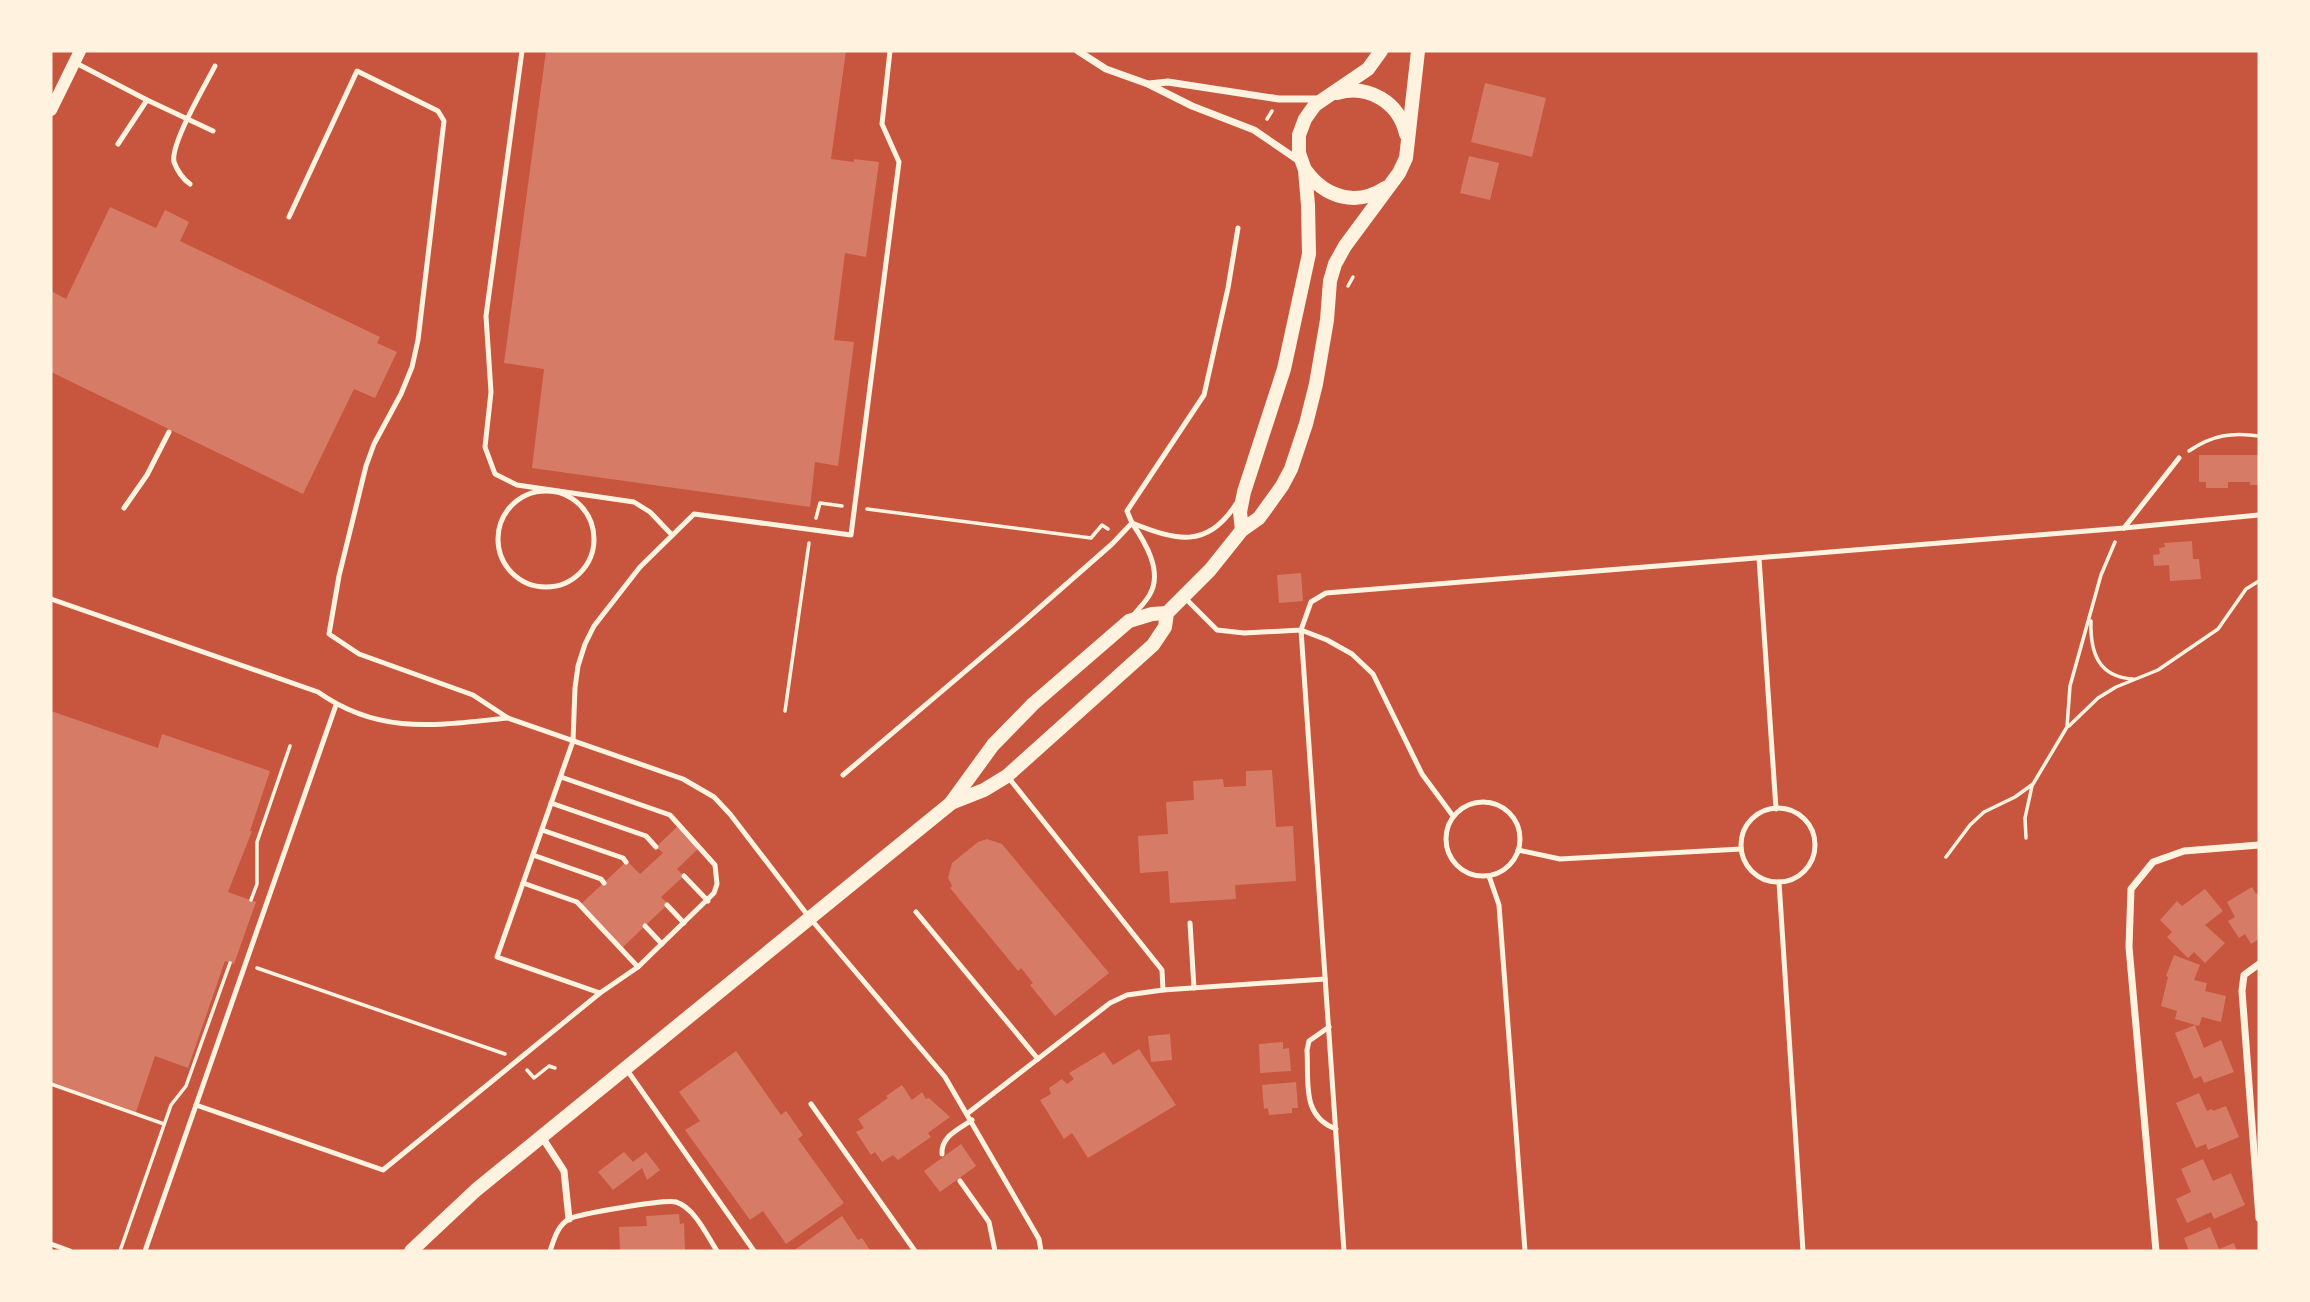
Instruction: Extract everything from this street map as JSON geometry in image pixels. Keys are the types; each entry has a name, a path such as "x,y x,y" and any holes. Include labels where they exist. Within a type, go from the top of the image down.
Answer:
{"main road":[{"path":"1242,530 1240,512 1244,492 1276,398 1309,254 1310,230 1299,135 1304,119 1315,105 1368,69 1381,51"},
{"path":"950,804 984,790 1007,776 1153,646 1165,627 1167,613 1210,570 1242,530 1259,518 1272,502 1291,468 1316,384 1330,281 1335,264 1345,246 1399,173 1406,158 1418,51"},
{"path":"1327,97 1347,90 1365,91 1381,98 1395,110 1404,125 1407,143"},
{"path":"1303,166 1315,183 1328,193 1343,198 1376,194 1389,185"},
{"path":"411,1251 476,1190 950,804 993,745 1033,704 1129,621 1152,614 1167,613"}],"street":[{"path":"1078,51 1106,69 1148,84 1192,106 1254,130 1303,166"},
{"path":"51,110 77,56"},
{"path":"1148,84 1179,83 1279,99 1327,97"},
{"path":"2156,1251 2129,947 2131,889 2152,862 2163,858 2184,851 2259,845"},
{"path":"2259,964 2244,975 2242,991 2259,1218"},
{"path":"542,1136 564,1171 569,1219"}],"lane":[{"path":"522,51 486,316 491,392 485,447 495,474 517,485 634,502 650,512 672,535"},
{"path":"600,993 497,957 573,741 578,666 594,626 640,567 694,514 851,535 899,162 882,124 890,51"},
{"path":"77,56 147,100 213,131"},
{"path":"190,184 183,179 173,160 177,141 215,66"},
{"path":"289,217 357,71 438,111 444,121 418,340 412,367 401,394 379,434 366,466 339,576 329,634 359,653 473,695 508,718 683,779 714,797 809,917 946,1077 1040,1239 1041,1251"},
{"path":"118,144 147,100"},
{"path":"1129,621 1151,594 1155,576 1145,541 1127,511 1204,395 1228,288 1238,228"},
{"path":"124,508 147,475 169,432"},
{"path":"2124,528 2179,458"},
{"path":"538,491 554,491 569,496 582,506 591,520 595,536 593,553 586,568 574,579 559,586 542,587 526,583 512,574 503,562 498,547 498,532 502,517 511,505 523,496 538,491"},
{"path":"1132,523 1168,537 1186,538 1209,532 1227,518 1244,492"},
{"path":"1345,1251 1301,630 1311,602 1326,593 2259,515"},
{"path":"843,775 902,727 1132,523"},
{"path":"1759,558 1776,809"},
{"path":"1183,597 1217,631 1244,633 1301,630 1352,654 1373,674 1422,774 1453,816"},
{"path":"51,599 318,692 337,705 399,725 445,725 508,718"},
{"path":"145,1251 337,705"},
{"path":"1007,776 1162,970 1163,990"},
{"path":"196,1105 383,1170 600,993 638,967 708,901 717,884 715,865 670,815 561,777"},
{"path":"551,803 646,836 656,846"},
{"path":"1472,803 1495,804 1505,809 1518,827 1518,850 1507,867 1489,876 1480,876 1463,871 1450,858 1445,841 1446,832 1453,816 1472,803"},
{"path":"1776,809 1791,810 1802,817 1811,828 1815,846 1812,859 1800,875 1779,883 1759,877 1750,870 1743,859 1741,849 1743,834 1753,818 1764,811 1776,809"},
{"path":"542,830 623,858 626,862"},
{"path":"1518,850 1560,859 1741,849"},
{"path":"533,855 601,879 604,883"},
{"path":"684,876 708,901"},
{"path":"1489,876 1499,905 1525,1251"},
{"path":"523,883 577,902 638,967"},
{"path":"1779,883 1803,1251"},
{"path":"667,905 684,923"},
{"path":"916,912 1038,1059"},
{"path":"1190,923 1194,988"},
{"path":"645,926 662,944"},
{"path":"968,1113 1110,1003 1127,995 1325,979"},
{"path":"1329,1027 1309,1041 1307,1050 1310,1107 1315,1117 1324,1125 1336,1129"},
{"path":"626,1067 754,1251"},
{"path":"811,1104 915,1251"},
{"path":"942,1154 945,1139 972,1120"},
{"path":"960,1181 989,1222 995,1251"},
{"path":"550,1251 556,1233 569,1219 658,1202 676,1202 690,1210 717,1251"},
{"path":"51,1244 70,1251"}],"path":[{"path":"2179,458 2202,442 2222,434 2259,436"},
{"path":"785,711 813,529 820,503 1091,538 1102,525 1118,537"},
{"path":"2067,727 2070,686 2101,575 2113,545 2124,528"},
{"path":"2026,838 2025,818 2033,784 2067,727 2098,698 2116,687 2158,670 2218,629 2246,589 2259,581"},
{"path":"2091,615 2090,638 2095,656 2105,671 2121,678 2135,679"},
{"path":"251,900 257,884 257,842 290,746"},
{"path":"1946,857 1970,825 1984,812 2015,797 2033,784"},
{"path":"120,1251 171,1105 186,1086 230,963"},
{"path":"246,964 519,1059 534,1078 549,1066 555,1069"},
{"path":"51,1084 164,1124"}],"building":[{"path":"546,51 846,51 831,159 879,162 866,257 845,253 834,340 854,342 838,466 815,462 810,507 532,468 544,369 504,363"},
{"path":"1485,83 1546,98 1532,157 1471,142"},
{"path":"1469,156 1499,163 1490,200 1460,193"},
{"path":"110,207 156,228 165,210 189,222 180,241 380,337 377,343 397,352 375,398 354,389 303,494 51,372 51,291 66,299"},
{"path":"2199,455 2259,455 2259,485 2250,485 2250,482 2228,482 2228,488 2206,488 2206,482 2199,482"},
{"path":"2192,541 2193,559 2199,559 2201,579 2170,581 2169,565 2154,566 2153,555 2160,554 2159,548 2165,547 2164,543"},
{"path":"1301,573 1303,601 1279,603 1277,575"},
{"path":"51,711 158,748 162,734 270,771 252,831 228,892 256,902 234,964 225,961 188,1068 155,1056 136,1112 51,1082"},
{"path":"1272,770 1276,827 1293,826 1296,881 1235,885 1236,899 1170,903 1168,871 1140,873 1138,836 1168,834 1166,802 1194,800 1193,781 1223,779 1224,787 1246,786 1246,771"},
{"path":"678,826 699,848 677,869 684,876 661,897 668,904 622,948 581,904 627,861 640,874 663,853 656,847"},
{"path":"987,839 1002,844 1109,973 1055,1016 1030,985 1033,983 1021,968 1018,971 950,888 952,886 948,878 952,863 978,842"},
{"path":"2252,887 2256,894 2259,892 2259,939 2251,944 2245,934 2239,938 2228,921 2235,917 2227,902"},
{"path":"2205,889 2223,911 2205,925 2225,943 2205,963 2194,952 2188,958 2167,937 2172,932 2160,920 2177,901 2182,906"},
{"path":"2174,955 2200,965 2194,980 2207,983 2205,991 2226,996 2221,1022 2202,1017 2199,1026 2175,1019 2177,1011 2161,1006 2168,977 2166,976"},
{"path":"2195,1025 2204,1048 2221,1040 2234,1072 2204,1083 2201,1076 2194,1079 2175,1033"},
{"path":"1170,1034 1172,1060 1151,1062 1148,1036"},
{"path":"1283,1042 1283,1049 1289,1048 1291,1071 1260,1073 1259,1044"},
{"path":"1139,1049 1176,1105 1088,1158 1072,1133 1064,1139 1040,1100 1051,1094 1049,1088 1062,1079 1067,1084 1074,1079 1069,1073 1104,1052 1113,1065"},
{"path":"736,1051 781,1115 786,1111 803,1135 798,1139 844,1203 786,1244 763,1211 750,1220 685,1130 700,1121 679,1092"},
{"path":"1296,1082 1298,1108 1292,1108 1292,1113 1269,1115 1268,1108 1264,1109 1262,1085"},
{"path":"902,1085 912,1100 922,1092 926,1099 929,1098 950,1117 928,1133 931,1137 898,1160 893,1155 882,1162 875,1152 871,1155 856,1132 864,1128 858,1119"},
{"path":"2199,1093 2207,1111 2226,1106 2239,1137 2208,1150 2206,1144 2196,1148 2176,1103"},
{"path":"961,1144 976,1166 940,1192 924,1171"},
{"path":"624,1152 633,1162 646,1152 660,1170 647,1180 642,1168 613,1190 598,1172"},
{"path":"2203,1159 2213,1181 2231,1173 2245,1205 2214,1219 2211,1212 2187,1223 2176,1199 2191,1192 2181,1169"},
{"path":"679,1214 680,1224 684,1223 685,1250 620,1251 619,1227 647,1226 646,1216"},
{"path":"842,1216 858,1240 862,1238 870,1250 793,1251"},
{"path":"2210,1227 2219,1249 2234,1243 2237,1251 2189,1251 2184,1238"}]}
